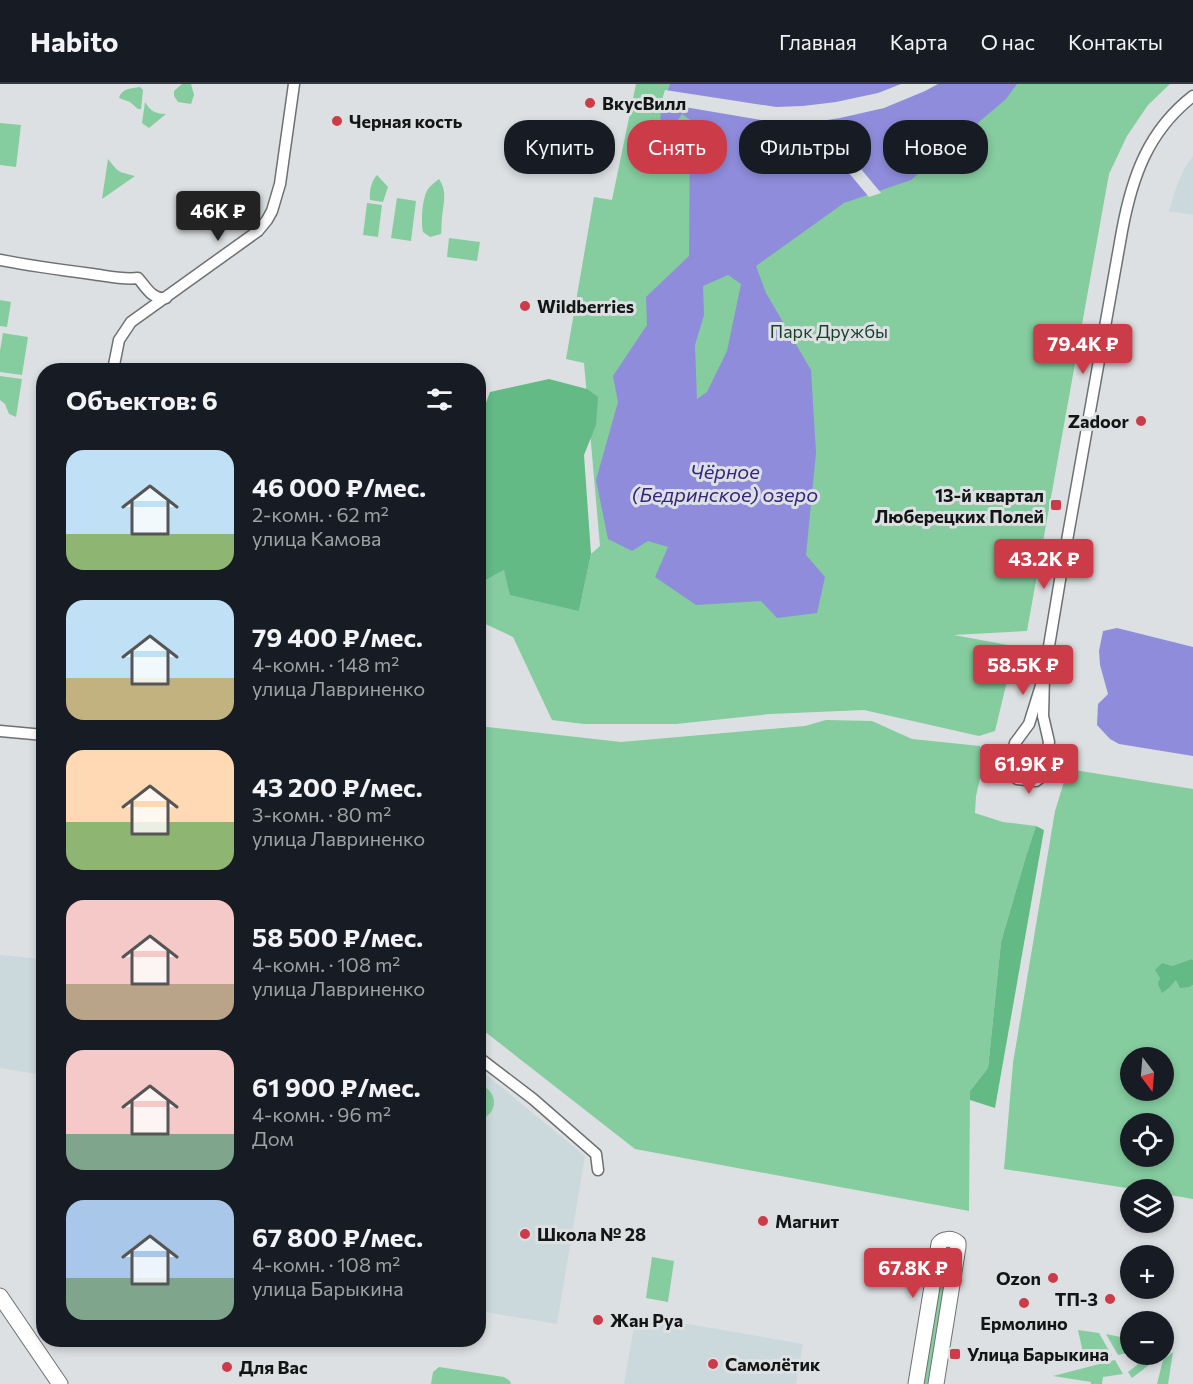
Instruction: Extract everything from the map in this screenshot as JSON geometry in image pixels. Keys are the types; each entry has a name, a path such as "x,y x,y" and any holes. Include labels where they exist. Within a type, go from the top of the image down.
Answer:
{"street":[{"path":"114,363 119,340 131,322 258,231 267,220 280,184 294,84"},
{"path":"1044,676 1043,716 1049,742 1044,773 1035,781 1017,779 1010,767 1014,747 1029,724 1044,676 1122,231 1132,188 1152,142 1176,111 1193,96"},
{"path":"0,260 99,275 138,278 154,297 161,299 167,297"},
{"path":"0,731 36,734"},
{"path":"486,1063 596,1154 597,1170"},
{"path":"916,1384 939,1244 945,1239 954,1240 958,1243 958,1247 936,1384"},
{"path":"0,1296 60,1384"}],"shaded area":[{"path":"1193,156 1193,215 1169,211 1184,169"},
{"path":"0,955 36,958 36,1074 0,1068"},
{"name":"Школа № 28","path":"486,1075 585,1156 557,1324 486,1312"},
{"name":"Самолётик","path":"636,1315 803,1344 796,1384 624,1384"}],"green space":[{"path":"182,84 191,84 194,95 191,104 178,102 174,96 174,91"},
{"name":"Парк Дружбы","path":"636,84 1170,84 1148,105 1127,136 1109,174 1027,631 954,635 1013,646 995,731 979,736 864,710 770,714 676,724 584,724 552,720 513,637 486,624 486,580 504,570 579,611 591,554 600,546 584,363 566,359 594,197 612,200 627,128 627,174 727,174 727,120 629,120"},
{"path":"140,87 143,90 141,109 119,98 124,91"},
{"path":"145,102 154,111 166,114 149,128 142,123"},
{"path":"0,123 21,125 16,167 0,165"},
{"path":"108,159 119,171 135,176 102,199"},
{"path":"377,175 388,187 383,202 370,200 371,187"},
{"path":"439,179 444,193 441,234 430,237 423,232 423,204 428,189"},
{"path":"397,198 416,201 411,241 391,238"},
{"path":"367,203 382,205 378,237 363,235"},
{"path":"449,238 480,242 477,261 447,257"},
{"path":"0,300 11,302 7,327 0,326"},
{"path":"3,333 28,337 22,375 0,372"},
{"path":"0,376 22,379 16,417 9,414 5,404 0,400"},
{"path":"549,379 587,389 598,397 596,425 584,455 591,554 579,611 510,595 504,570 486,580 486,403 490,392"},
{"path":"826,720 872,721 912,739 980,746 983,765 976,796 975,813 1003,822 1036,826 1001,942 988,1068 970,1091 969,1211 635,1149 486,1032 486,727 621,742 805,726"},
{"path":"1068,769 1193,789 1193,960 1172,966 1170,987 1176,979 1190,987 1193,985 1193,1199 1174,1196 1174,1179 1120,1179 1120,1187 1004,1169 1013,1063 1055,811"},
{"path":"1036,826 1044,830 995,1108 970,1100 970,1091 988,1068 1001,942"},
{"path":"1193,960 1193,985 1180,988 1176,980 1162,993 1158,984 1160,978 1155,970 1162,963 1172,966"},
{"path":"486,1087 494,1102 486,1117"},
{"path":"944,1256 950,1258 928,1384 923,1384"},
{"path":"652,1257 674,1261 668,1302 646,1298"},
{"path":"1078,1330 1099,1333 1112,1356 1077,1364 1082,1348"},
{"path":"1106,1334 1120,1337 1120,1355 1118,1355"},
{"path":"1115,1360 1123,1374 1103,1377 1102,1384 1053,1376"},
{"path":"1137,1365 1149,1365 1132,1378 1128,1372"},
{"path":"1162,1365 1171,1365 1168,1384 1157,1384"},
{"path":"439,1367 504,1377 511,1384 431,1384 433,1372"}],"water":[{"name":"Чёрное (Бедринское) озеро","path":"670,84 1017,84 1006,99 981,120 883,120 883,174 918,174 911,180 844,203 756,266 766,293 811,370 816,453 806,555 825,577 817,613 777,618 761,601 696,605 655,577 668,547 648,541 632,551 608,539 596,480 618,402 613,376 647,325 646,297 689,256 690,174 727,174 727,120 690,120 682,114 678,120 660,120","holes":["728,275 741,284 727,351 707,392 697,399 695,345 704,315 703,286"]},
{"path":"1117,628 1193,647 1193,756 1119,744 1110,739 1097,725 1098,704 1108,694 1100,665 1099,651 1103,631"}],"pier":[{"path":"901,84 938,84 884,108 827,120 760,120 661,103 665,90 776,107 836,102 878,93"},
{"path":"850,174 865,174 881,193 869,197"}],"place":[{"name":"ВкусВилл","path":"590,103"},
{"name":"Черная кость","path":"337,121"},
{"name":"Wildberries","path":"525,306"},
{"name":"Zadoor","path":"1141,421"},
{"name":"13-й квартал Люберецких Полей","path":"1056,505"},
{"name":"Магнит","path":"763,1221"},
{"name":"Школа № 28","path":"525,1234"},
{"name":"Ozon","path":"1053,1278"},
{"name":"ТП-3","path":"1110,1299"},
{"name":"Ермолино","path":"1024,1303"},
{"name":"Жан Руа","path":"598,1320"},
{"name":"Улица Барыкина","path":"955,1354"},
{"name":"Самолётик","path":"713,1364"},
{"name":"Для Вас","path":"227,1367"}]}
